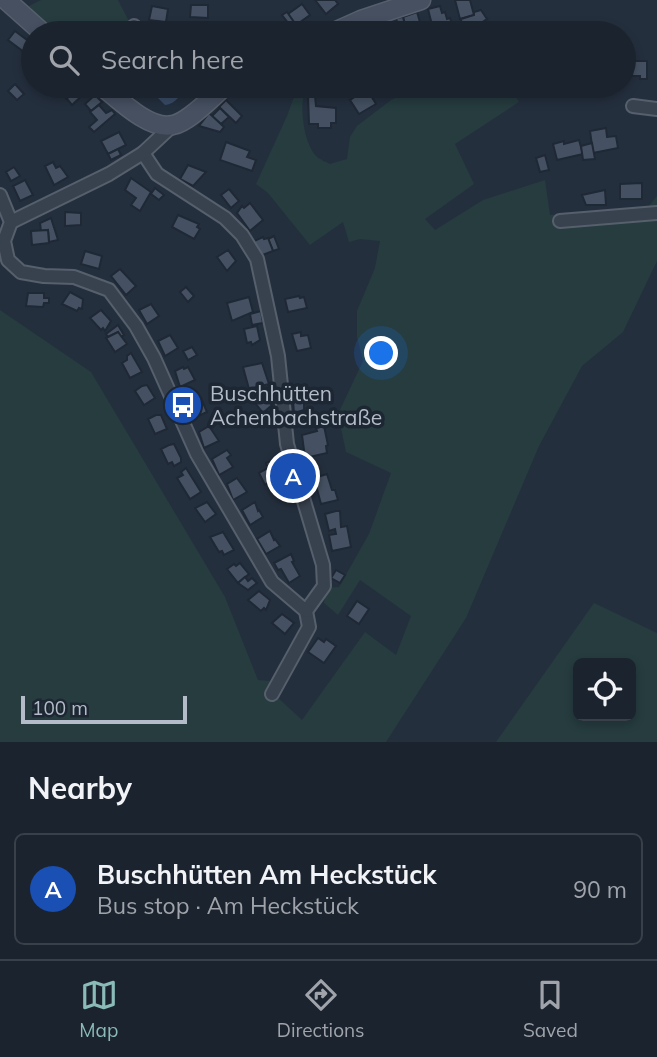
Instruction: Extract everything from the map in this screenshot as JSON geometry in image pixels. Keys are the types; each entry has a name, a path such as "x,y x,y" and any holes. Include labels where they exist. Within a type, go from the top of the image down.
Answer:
{"street":[{"path":"6,0 30,21"},
{"path":"358,21 409,2"},
{"path":"117,98 128,108 167,125"},
{"path":"11,222 109,174 143,153 167,125 186,118 210,98"},
{"path":"633,106 657,109"},
{"path":"143,153 157,174 225,218 242,235 257,259 278,356 287,444 323,565 324,586 306,611"},
{"path":"0,195 11,222 4,241 8,260 22,272 74,277 108,290 136,326 154,358 197,454 272,582 306,611 309,626 272,694"},
{"path":"560,221 657,213"}],"green space":[{"path":"41,0 118,0 129,21 38,21 23,9"},
{"path":"294,98 303,98 302,111 308,141 316,156 330,164 347,159 350,137 357,126 395,98 516,98 519,102 455,144 474,184 425,219 435,230 483,200 545,180 550,215 648,207 657,196 657,261 623,332 582,366 539,446 466,618 386,742 0,742 0,310 91,372 225,597 258,680 271,681 276,696 302,720 365,632 396,655 411,616 360,580 338,615 324,603 326,588 339,587 369,534 391,473 346,452 338,414 363,361 357,337 357,311 375,268 380,241 360,239 349,242 343,222 310,245 268,193 256,184"},
{"path":"594,603 657,633 657,742 496,742"}],"water":[{"path":"158,98 178,98 175,101 165,105"}],"building":[{"path":"315,0 335,0 338,4 326,14"},
{"path":"455,0 470,0 474,15 460,19"},
{"path":"302,4 310,15 302,21 293,21 288,14"},
{"path":"191,5 208,5 208,18 190,17"},
{"path":"152,6 168,9 166,21 149,20"},
{"path":"440,6 442,13 445,12 447,19 450,18 451,21 431,21 428,9"},
{"path":"481,10 487,19 461,21 474,15 474,12"},
{"path":"287,12 293,21 287,21 282,15"},
{"path":"417,12 420,21 404,21 403,17"},
{"path":"15,31 21,36 21,50 8,40"},
{"path":"636,61 647,61 647,79 640,79 640,76 636,76"},
{"path":"15,84 21,91 21,97 17,100 8,91"},
{"path":"68,98 80,98 72,105"},
{"path":"92,98 98,98 102,102 91,111 85,104"},
{"path":"308,98 315,98 316,106 336,108 336,123 331,123 331,128 318,128 318,124 309,124"},
{"path":"372,98 376,104 359,114 350,100"},
{"path":"226,100 242,116 236,123 219,107"},
{"path":"99,105 106,113 112,110 115,114 94,132 89,127 97,120 90,112"},
{"path":"220,108 229,117 221,124 212,116"},
{"path":"209,113 224,127 220,132 199,126"},
{"path":"606,128 607,137 616,136 618,148 593,153 590,131"},
{"path":"119,132 126,145 108,154 101,141"},
{"path":"579,140 583,154 557,160 553,144"},
{"path":"226,142 250,151 247,157 256,160 252,171 220,160"},
{"path":"592,143 595,159 583,160 581,146"},
{"path":"118,149 121,155 111,160 108,154"},
{"path":"545,155 549,170 540,172 536,158"},
{"path":"53,162 56,168 60,166 68,177 54,185 45,166"},
{"path":"188,165 206,172 193,186 180,179"},
{"path":"14,167 20,176 11,181 6,172"},
{"path":"131,178 151,192 140,211 131,205 136,198 125,190"},
{"path":"25,180 33,195 20,201 13,186"},
{"path":"642,183 642,199 620,199 620,184"},
{"path":"155,188 164,195 159,200 151,194"},
{"path":"229,189 239,201 231,208 221,195"},
{"path":"605,190 606,205 586,205 582,195"},
{"path":"250,203 263,220 250,231 237,213 242,206 244,208"},
{"path":"65,212 81,213 81,225 65,226"},
{"path":"178,215 199,224 197,227 200,229 194,239 172,227"},
{"path":"51,218 58,240 49,242 48,230 41,231 40,223"},
{"path":"48,230 49,243 32,245 31,231"},
{"path":"274,236 279,249 273,251 268,239"},
{"path":"268,238 273,251 260,256 254,241"},
{"path":"228,250 236,261 227,271 217,257"},
{"path":"85,251 102,256 99,269 81,264"},
{"path":"120,269 136,286 126,295 111,276"},
{"path":"186,287 194,296 188,302 180,292"},
{"path":"70,292 83,299 82,309 77,311 62,304"},
{"path":"28,293 44,293 44,298 49,298 49,303 44,303 43,307 26,306"},
{"path":"249,297 253,312 232,321 227,303"},
{"path":"304,297 307,308 288,312 285,299"},
{"path":"151,304 159,316 147,324 139,310"},
{"path":"101,310 111,321 105,331 90,318"},
{"path":"261,311 263,323 252,325 250,314"},
{"path":"118,325 124,335 121,337 118,332 108,337 106,334"},
{"path":"257,326 260,340 252,345 251,342 247,343 244,329"},
{"path":"118,332 127,344 115,352 106,338"},
{"path":"301,332 301,336 308,335 311,348 297,351 292,334"},
{"path":"170,335 178,348 165,356 158,341"},
{"path":"192,347 197,355 188,360 183,351"},
{"path":"131,353 142,372 130,378 122,363"},
{"path":"262,363 269,384 249,389 243,367"},
{"path":"188,367 195,380 180,387 175,371"},
{"path":"147,385 155,398 144,405 135,391"},
{"path":"307,385 307,391 313,391 313,395 308,395 308,400 293,401 292,386"},
{"path":"265,397 272,405 263,413 256,404"},
{"path":"201,398 207,412 194,418 189,402"},
{"path":"304,400 304,410 294,413 293,401"},
{"path":"308,414 310,423 300,426 298,416"},
{"path":"161,415 167,429 155,434 148,419"},
{"path":"209,426 219,441 204,448 199,432"},
{"path":"324,426 327,453 305,458 302,435"},
{"path":"174,444 181,458 181,462 174,466 172,462 168,464 161,449"},
{"path":"227,450 231,455 227,458 233,467 219,475 212,459"},
{"path":"277,458 283,476 265,485 259,473 268,468 266,463"},
{"path":"186,468 201,492 190,499 177,478 183,475 181,472"},
{"path":"327,474 338,500 321,504 314,478"},
{"path":"237,478 247,492 233,500 227,484"},
{"path":"207,502 216,514 205,522 195,508"},
{"path":"255,502 263,517 250,525 242,510"},
{"path":"340,511 341,527 347,526 351,547 332,551 329,535 336,534 335,529 329,531 325,514"},
{"path":"270,531 280,546 266,554 257,539"},
{"path":"223,532 234,550 224,555 222,551 219,552 210,537"},
{"path":"291,554 294,561 292,562 300,576 289,583 274,563"},
{"path":"240,563 249,574 238,583 227,569"},
{"path":"336,570 345,575 340,583 331,578"},
{"path":"245,577 248,581 252,578 257,583 248,590 238,583"},
{"path":"259,591 270,600 266,610 264,608 261,611 248,600"},
{"path":"357,601 369,609 359,624 347,616"},
{"path":"282,614 294,623 285,634 272,623"},
{"path":"318,638 324,642 326,639 336,646 324,663 308,652"}],"place":[{"name":"Buschhütten Achenbachstraße","path":"183,405"},
{"name":"Buschhütten Am Heckstück","path":"293,476"}]}
